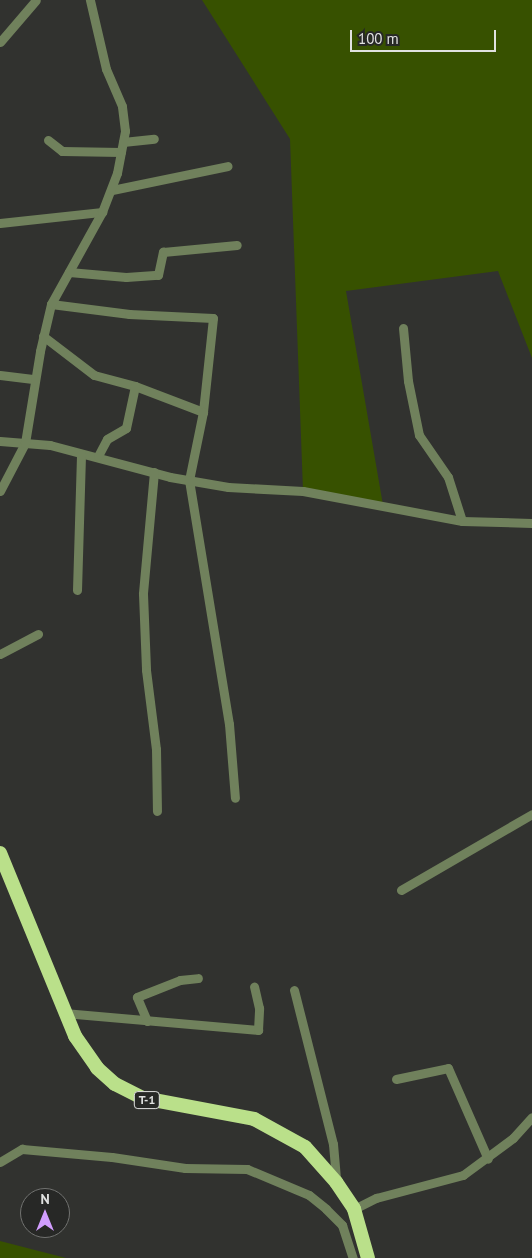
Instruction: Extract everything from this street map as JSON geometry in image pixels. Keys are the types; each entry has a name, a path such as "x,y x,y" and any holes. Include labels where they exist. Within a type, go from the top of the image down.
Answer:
{"highway":[{"name":"T-1","path":"0,853 64,1013 84,1052 115,1084 154,1102 223,1112 268,1125 305,1147 336,1182 354,1209 368,1258"}],"street":[{"path":"0,42 36,0"},
{"path":"0,490 25,443 43,336 51,304 102,212 112,190 123,142 122,106 106,68 90,0"},
{"path":"123,142 154,139"},
{"path":"48,140 62,151 121,152"},
{"path":"112,190 228,166"},
{"path":"0,223 102,212"},
{"path":"69,272 126,277 158,275 163,252 237,245"},
{"path":"51,304 129,314 213,318 203,412 189,480 228,716 235,798"},
{"path":"403,328 408,382 419,435 448,477 462,521"},
{"path":"43,336 94,375 135,386 203,412"},
{"path":"0,375 36,379"},
{"path":"98,456 106,439 126,428 135,386"},
{"path":"0,441 50,446 81,454 98,456 189,480 350,498 462,521 532,523"},
{"path":"77,590 81,454"},
{"path":"154,472 143,594 146,670 156,749 157,812"},
{"path":"0,654 38,634"},
{"path":"401,890 532,814"},
{"path":"147,1021 137,997 180,980 198,978"},
{"path":"64,1013 258,1030 259,1008 254,987"},
{"path":"294,990 333,1144 336,1182"},
{"path":"396,1079 448,1068 488,1159"},
{"path":"354,1209 376,1198 463,1175 488,1159 513,1138 532,1116"},
{"path":"0,1162 22,1149 84,1154 185,1168 247,1169 309,1195 326,1209 342,1225 353,1258"}],"green space":[{"path":"202,0 532,0 532,358 498,271 346,291 383,505 303,491 290,139"},
{"path":"0,1241 66,1258 0,1258"}]}
